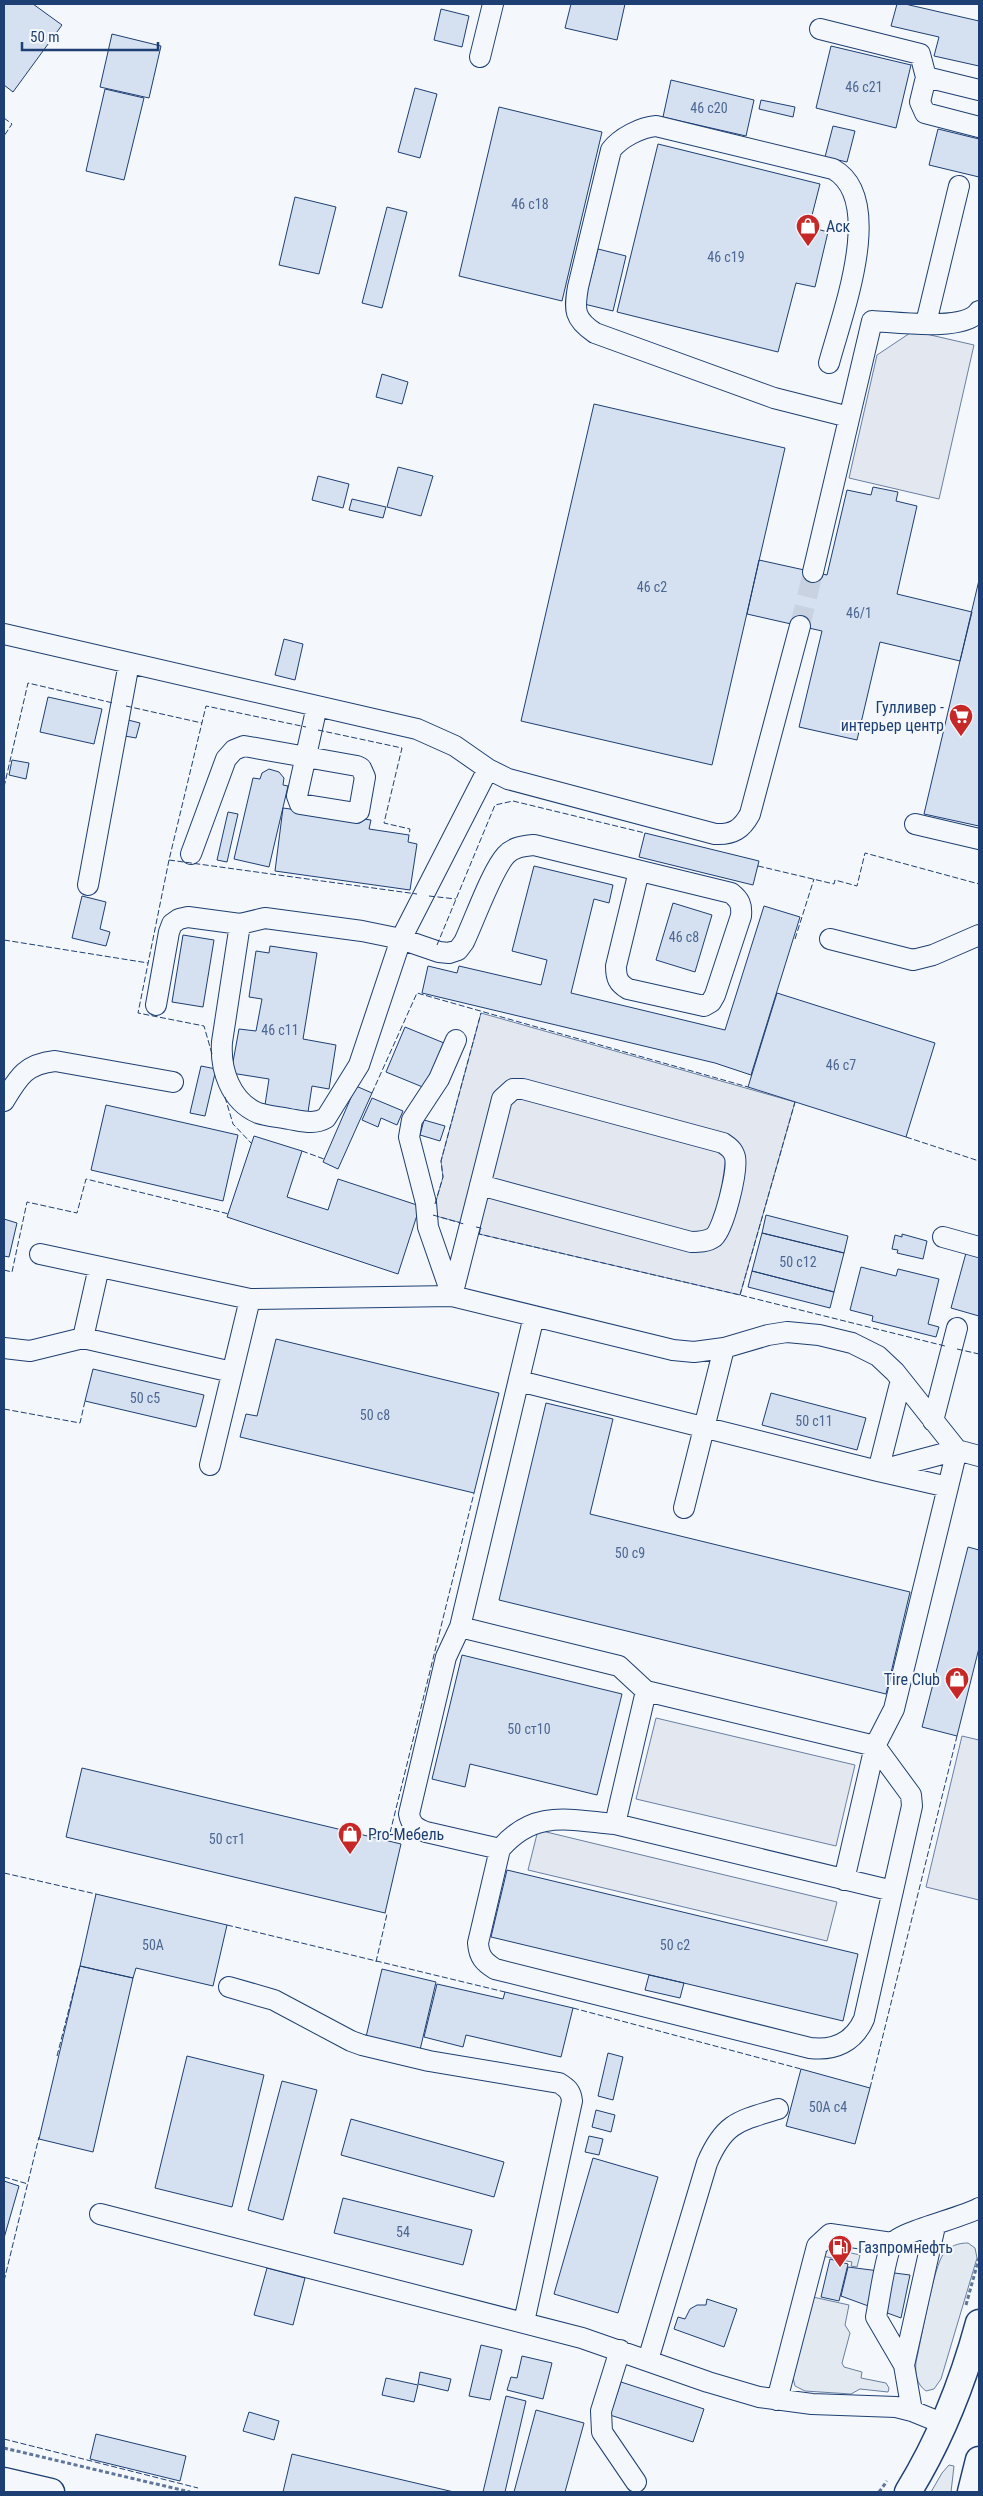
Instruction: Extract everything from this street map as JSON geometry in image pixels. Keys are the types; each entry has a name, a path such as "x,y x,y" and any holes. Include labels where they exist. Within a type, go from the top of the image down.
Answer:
{"main road":[{"path":"908,2492 944,2424 962,2378 979,2323"},
{"path":"971,2492 979,2460"},
{"path":"4,2481 51,2492"}],"lane":[{"path":"480,57 493,4"},
{"path":"820,29 920,54 926,77 920,102 925,113 979,127"},
{"path":"926,77 979,90"},
{"path":"829,362 860,239 855,195 844,175 834,169 656,126 648,127 616,143 611,150 575,306 584,326 595,333 774,398 849,417"},
{"path":"926,323 959,186"},
{"path":"842,315 872,321 963,323 976,316 979,312"},
{"path":"813,572 872,321"},
{"path":"4,634 417,729 455,746 488,769 528,786 716,834 728,834 737,831 750,814 800,626"},
{"path":"88,885 129,663"},
{"path":"191,854 226,759 234,750 244,746 306,757 317,706"},
{"path":"240,924 222,1042 221,1060 225,1075 235,1096 247,1107 259,1113 310,1122 326,1118 359,1066 402,939 422,895 488,769"},
{"path":"915,824 979,839"},
{"path":"156,1005 169,932 172,924 179,919 188,917 240,924 265,918 362,931 402,939 439,952 449,953 458,950 464,942 498,866 506,854 520,846 534,845 639,870 731,893 738,899 742,907 735,933 715,995 711,1002 704,1006 628,989 620,983 616,976 616,966 639,870"},
{"path":"830,939 913,960 933,956 979,935"},
{"path":"452,1296 428,1227 426,1203 410,1137 412,1120 439,1079 456,1040"},
{"path":"4,1101 19,1076 28,1069 43,1062 55,1061 173,1082"},
{"path":"452,1296 480,1185 502,1100 514,1089 523,1088 723,1143 731,1148 735,1157 736,1170 720,1228 714,1237 705,1242 691,1242 480,1185"},
{"path":"943,1237 979,1247"},
{"path":"40,1254 250,1299 452,1296 673,1350 694,1352 724,1348 768,1335 787,1332 819,1334 864,1348 878,1356 901,1380 957,1450"},
{"path":"83,1338 99,1267"},
{"path":"210,1466 250,1299"},
{"path":"500,1849 417,1829 411,1822 409,1814 446,1658 460,1627 534,1316"},
{"path":"933,1421 957,1328"},
{"path":"4,1348 30,1350 83,1338 232,1372"},
{"path":"684,1508 724,1348"},
{"path":"519,1380 948,1487"},
{"path":"878,1470 901,1380"},
{"path":"844,1880 875,1746 894,1709 957,1450"},
{"path":"878,1470 957,1450 979,1456"},
{"path":"460,1627 619,1666 646,1691 875,1746 911,1795 912,1806 893,1892 864,2019 858,2032 837,2046 823,2049 810,2048 495,1969 485,1963 478,1954 478,1943 500,1849 511,1835 534,1823 552,1819 615,1824 893,1892"},
{"path":"615,1824 646,1691"},
{"path":"229,1987 274,2000 351,2042 429,2062 559,2083 566,2087 571,2093 572,2100 524,2322"},
{"path":"648,2360 707,2163 716,2142 728,2129 742,2120 778,2109"},
{"path":"912,2411 904,2365 876,2317 892,2243 904,2233 935,2226 979,2208"},
{"path":"100,2214 524,2322 620,2350 715,2384 777,2400 812,2404 882,2406 912,2411 944,2424"},
{"path":"904,2365 935,2226"},
{"path":"777,2400 817,2246 830,2234 892,2243"},
{"path":"620,2350 601,2411 602,2432 636,2482"}],"path":[{"path":"4,2448 190,2492"}],"shaded area":[{"path":"913,331 974,345 939,499 849,478 877,355"},
{"path":"481,1013 795,1102 740,1295 479,1234 481,1228 432,1215 443,1177 441,1161"},
{"path":"656,1718 855,1765 836,1846 636,1799"},
{"path":"962,1736 979,1740 979,1900 926,1887"},
{"path":"538,1830 837,1902 827,1941 528,1870"},
{"path":"968,2243 975,2248 977,2258 941,2379 934,2389 926,2391 920,2385 917,2378 916,2362 936,2273 944,2253 949,2248 954,2245"},
{"path":"830,2248 860,2255 857,2267 851,2266 852,2262 822,2256"},
{"path":"813,2297 849,2305 845,2325 850,2333 842,2363 844,2367 862,2372 861,2378 886,2383 889,2388 888,2392 860,2389 851,2394 805,2391 795,2386 793,2378"},
{"path":"949,2465 954,2466 951,2492 931,2492 942,2473"}],"building":[{"path":"4,4 33,4 62,25 13,92 4,85"},
{"path":"571,4 625,4 617,40 565,28"},
{"path":"897,4 905,4 979,21 979,66 934,56 939,37 891,26"},
{"path":"441,9 469,16 462,47 434,40"},
{"path":"112,34 161,46 149,98 100,87"},
{"path":"831,46 911,65 896,128 816,108"},
{"path":"671,80 754,100 746,136 663,117"},
{"path":"415,88 437,94 420,158 398,152"},
{"path":"105,89 144,98 124,180 86,171"},
{"path":"761,100 795,107 793,117 759,109"},
{"path":"499,107 602,132 562,301 459,276"},
{"path":"833,126 855,131 847,162 825,157"},
{"path":"938,129 979,139 979,177 929,165"},
{"path":"658,144 820,184 809,227 828,232 815,287 796,283 778,352 617,312"},
{"path":"295,197 336,207 319,274 279,265"},
{"path":"387,207 407,212 382,308 362,303"},
{"path":"598,249 626,256 613,311 584,304"},
{"path":"382,374 408,382 402,404 376,397"},
{"path":"594,404 785,448 712,765 521,721"},
{"path":"398,467 433,476 421,516 387,507"},
{"path":"318,476 349,484 343,508 312,500"},
{"path":"873,487 898,492 896,501 917,506 897,594 972,612 960,661 880,642 857,740 799,727 822,631 747,614 759,560 827,575 847,490 871,495"},
{"path":"352,499 386,507 383,518 349,510"},
{"name":"Гулливер - интерьер центр","path":"979,580 979,826 924,814"},
{"path":"284,639 303,644 295,680 275,675"},
{"path":"48,697 102,709 94,744 40,732"},
{"path":"128,720 140,723 136,738 125,736"},
{"path":"12,760 29,763 26,779 9,775"},
{"path":"269,769 279,772 284,778 283,785 288,786 269,867 234,859 253,778 260,779 262,773"},
{"path":"283,808 371,820 369,829 409,835 408,842 417,844 410,890 275,871"},
{"path":"228,812 238,814 227,862 217,860"},
{"path":"645,833 759,861 753,885 639,857"},
{"path":"534,866 613,885 609,903 594,899 571,993 725,1030 764,906 800,917 751,1075 715,1063 422,993 428,966 457,973 459,966 541,985 547,960 512,951"},
{"path":"82,896 106,902 100,929 110,932 106,946 72,938"},
{"path":"673,903 712,915 695,972 656,960"},
{"path":"183,935 214,940 203,1007 172,1002"},
{"path":"270,946 317,953 303,1039 336,1045 329,1089 312,1086 308,1112 265,1105 269,1079 231,1073 239,1029 256,1031 262,999 249,997 256,951 269,953"},
{"path":"777,993 935,1043 906,1137 748,1087"},
{"path":"405,1027 444,1043 425,1088 386,1072"},
{"path":"201,1066 216,1069 205,1116 190,1113"},
{"path":"356,1086 372,1093 338,1169 323,1162"},
{"path":"372,1098 403,1111 397,1125 381,1118 378,1127 362,1120"},
{"path":"106,1105 238,1135 223,1201 91,1170"},
{"path":"424,1120 445,1126 440,1141 420,1135"},
{"path":"254,1136 302,1151 287,1197 328,1210 338,1179 420,1206 398,1274 227,1217"},
{"path":"766,1215 848,1236 844,1253 762,1233"},
{"path":"4,1219 17,1223 9,1257 4,1256"},
{"path":"762,1233 844,1253 834,1292 752,1271"},
{"path":"902,1234 927,1241 923,1259 897,1253 898,1250 892,1249 895,1235 902,1237"},
{"path":"966,1253 979,1257 979,1316 951,1308"},
{"path":"861,1267 896,1276 898,1269 939,1279 928,1324 939,1327 936,1337 872,1321 873,1316 850,1310"},
{"path":"752,1271 834,1292 830,1308 748,1287"},
{"path":"276,1339 499,1393 474,1493 240,1437 246,1414 257,1416"},
{"path":"93,1369 204,1395 196,1427 85,1401"},
{"path":"771,1393 866,1418 857,1450 762,1425"},
{"path":"546,1403 613,1419 590,1514 910,1592 886,1694 499,1600"},
{"path":"968,1547 979,1550 979,1648 957,1736 922,1727"},
{"path":"462,1655 622,1694 597,1795 470,1764 465,1787 432,1779"},
{"path":"82,1768 401,1844 385,1913 66,1837"},
{"path":"507,1870 858,1954 843,2021 491,1937"},
{"path":"96,1894 227,1925 213,1986 136,1968 133,1978 80,1966"},
{"path":"80,1966 133,1978 93,2152 39,2139"},
{"path":"382,1969 436,1982 420,2050 366,2037"},
{"path":"649,1975 684,1983 680,1998 645,1990"},
{"path":"437,1984 503,1999 505,1992 573,2008 561,2057 466,2035 463,2047 424,2037"},
{"path":"608,2053 623,2057 613,2100 598,2096"},
{"path":"187,2056 264,2075 232,2207 155,2188"},
{"path":"801,2069 870,2088 855,2144 786,2126"},
{"path":"282,2081 317,2090 283,2220 248,2210"},
{"path":"596,2110 615,2115 611,2132 592,2127"},
{"path":"351,2119 504,2162 494,2197 341,2155"},
{"path":"589,2136 603,2139 599,2155 585,2152"},
{"path":"593,2158 658,2177 618,2313 554,2294"},
{"path":"4,2181 19,2186 4,2238"},
{"path":"343,2198 472,2230 463,2265 334,2233"},
{"path":"830,2259 848,2264 839,2301 821,2297"},
{"path":"848,2267 910,2275 901,2318 841,2296"},
{"path":"267,2268 305,2278 293,2325 254,2315"},
{"path":"707,2299 737,2309 724,2347 674,2329 678,2317 685,2319 690,2309 697,2305 706,2305"},
{"path":"481,2345 502,2350 490,2400 469,2396"},
{"path":"522,2356 552,2363 543,2399 507,2390 511,2377 517,2378"},
{"path":"420,2372 451,2379 448,2391 418,2384"},
{"path":"386,2378 418,2385 414,2402 382,2395"},
{"path":"621,2382 704,2409 693,2442 610,2415"},
{"path":"506,2396 526,2401 505,2492 483,2492"},
{"path":"536,2410 584,2423 565,2492 514,2492"},
{"path":"249,2412 279,2421 274,2440 243,2431"},
{"path":"96,2434 186,2456 180,2481 90,2459"},
{"path":"292,2454 454,2492 283,2492"}],"tunnel":[{"path":"800,626 813,572"}],"fence":[{"path":"4,118 12,124 4,136"},
{"path":"4,787 28,683 113,703"},
{"path":"126,706 202,723"},
{"path":"212,1054 204,1026 138,1013 169,860 206,706 306,727"},
{"path":"318,730 402,748 384,823 410,829 409,835"},
{"path":"437,945 495,805 513,801 645,833"},
{"path":"758,866 834,884 835,880 857,886 865,853 979,884"},
{"path":"169,860 417,894"},
{"path":"795,939 814,879"},
{"path":"429,896 456,899"},
{"path":"4,940 148,963"},
{"path":"372,1093 417,993 748,1087"},
{"path":"435,1204 443,1177 441,1161 481,1013"},
{"path":"225,1097 233,1124 252,1144"},
{"path":"740,1295 795,1102"},
{"path":"906,1137 979,1161"},
{"path":"302,1151 324,1159"},
{"path":"4,1270 12,1272 27,1202 77,1213 86,1179 229,1214"},
{"path":"433,1215 464,1224"},
{"path":"476,1227 481,1228 479,1234 740,1295 945,1346"},
{"path":"957,1349 979,1354"},
{"path":"4,1409 80,1423 85,1401"},
{"path":"388,1841 474,1493"},
{"path":"870,2088 957,1736"},
{"path":"4,1873 96,1894"},
{"path":"376,1962 387,1914 385,1913"},
{"path":"227,1925 505,1992"},
{"path":"57,2056 80,1966"},
{"path":"573,2008 801,2069"},
{"path":"4,2281 39,2137"},
{"path":"4,2177 28,2184"},
{"path":"4,2439 198,2488"}],"place":[{"name":"Аск","path":"808,247"},
{"name":"Гулливер - интерьер центр","path":"961,737"},
{"name":"Tire Club","path":"957,1700"},
{"name":"Pro-Мебель","path":"350,1855"},
{"name":"Газпромнефть","path":"840,2268"}]}
